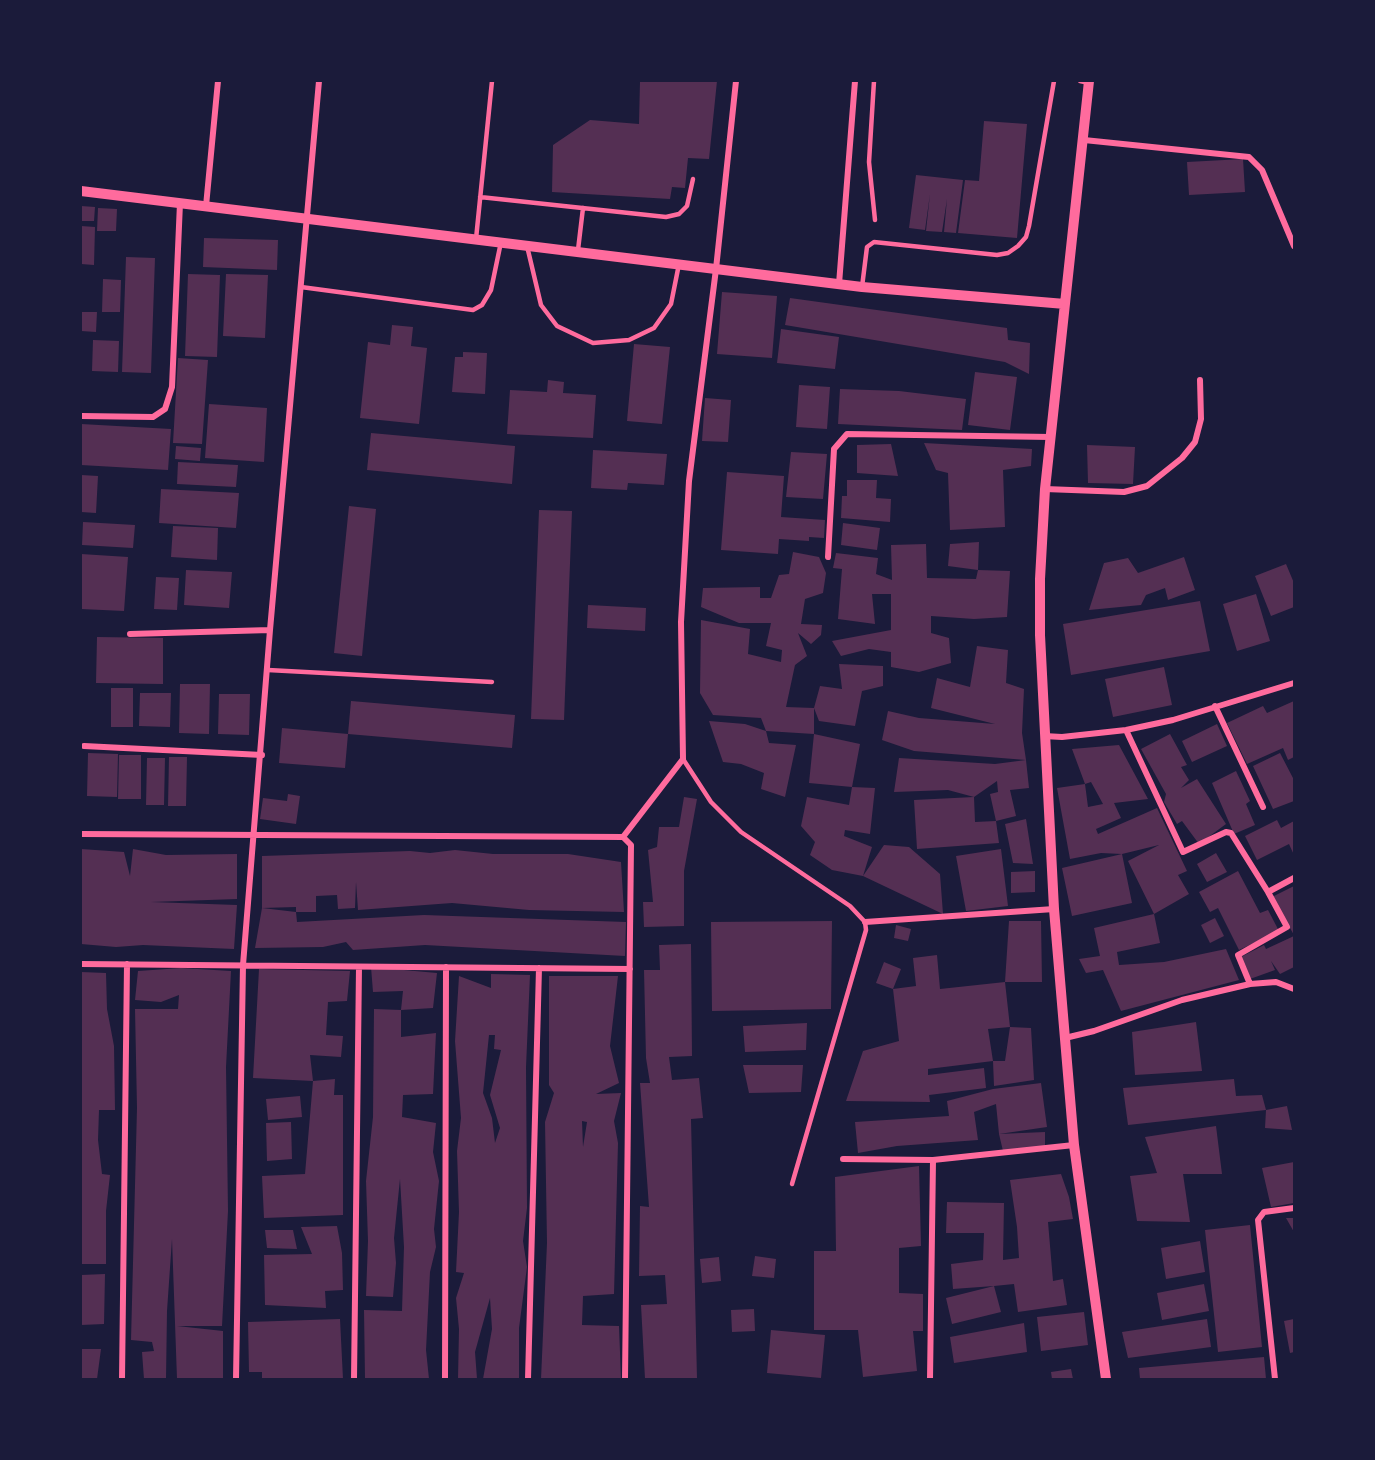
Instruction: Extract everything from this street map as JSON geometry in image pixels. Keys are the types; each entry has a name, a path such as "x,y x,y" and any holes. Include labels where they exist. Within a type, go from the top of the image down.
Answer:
{"street":[{"path":"206,206 218,81"},
{"path":"236,1379 243,965 262,754 270,630 320,81"},
{"path":"623,837 683,759 681,622 689,481 716,269 736,81"},
{"path":"839,284 855,81"},
{"path":"1086,82 1084,140 1045,489 1040,579 1044,736 1054,909 1074,1145 1106,1379"},
{"path":"1084,140 1248,157 1262,170 1293,242"},
{"path":"81,191 862,287 1065,304"},
{"path":"81,416 153,417 165,409 172,387 180,203"},
{"path":"1045,489 1124,492 1147,486 1182,458 1195,442 1201,419 1200,380"},
{"path":"828,557 834,449 847,434 1051,436"},
{"path":"130,633 270,630"},
{"path":"1044,736 1062,737 1126,730 1173,720 1294,683"},
{"path":"1215,706 1263,807"},
{"path":"1126,730 1184,852 1226,832 1231,834 1287,927 1238,956 1250,984"},
{"path":"84,746 262,754"},
{"path":"81,834 254,837 623,837 631,845 625,1379"},
{"path":"1268,892 1294,878"},
{"path":"865,922 1054,909"},
{"path":"81,964 630,969"},
{"path":"122,1379 127,964"},
{"path":"354,1379 359,967"},
{"path":"445,1379 446,967"},
{"path":"528,1379 539,968"},
{"path":"1065,1038 1182,1000 1250,984 1276,982 1294,989"},
{"path":"843,1159 933,1160 1074,1145"},
{"path":"930,1379 933,1160"},
{"path":"1275,1379 1258,1220 1264,1212 1294,1208"}],"lane":[{"path":"476,239 492,81"},
{"path":"874,81 869,162 875,220"},
{"path":"862,287 867,247 873,242 997,255 1008,253 1018,246 1026,237 1029,226 1054,81"},
{"path":"480,197 666,217 679,214 687,206 693,179"},
{"path":"578,252 583,208"},
{"path":"301,287 473,310 482,305 491,291 501,242"},
{"path":"527,246 541,305 557,326 592,343 629,340 654,328 672,303 679,264"},
{"path":"268,670 492,682"},
{"path":"683,759 711,802 741,832 759,848 850,906 865,922 866,930 792,1185"}],"building":[{"path":"640,81 717,81 709,159 688,158 685,188 672,187 670,199 552,192 553,145 590,120 639,124"},
{"path":"984,121 1027,124 1017,238 958,233 965,180 979,181"},
{"path":"1243,159 1245,192 1189,195 1187,162"},
{"path":"916,175 963,180 956,233 944,232 947,199 942,232 926,231 930,194 925,230 909,228"},
{"path":"81,206 95,207 94,221 81,221"},
{"path":"98,208 117,209 116,231 97,231"},
{"path":"81,226 95,227 94,265 81,264"},
{"path":"204,238 278,240 277,270 203,267"},
{"path":"126,257 155,258 151,373 122,372"},
{"path":"188,274 220,275 217,357 185,356"},
{"path":"226,274 268,275 265,338 223,336"},
{"path":"103,279 121,280 120,312 102,312"},
{"path":"722,292 777,296 772,358 717,354"},
{"path":"790,298 1007,328 1008,340 1030,343 1029,374 1005,362 785,325"},
{"path":"81,312 97,312 96,332 81,331"},
{"path":"392,325 413,327 411,346 427,348 419,424 360,418 368,342 390,345"},
{"path":"781,329 839,337 835,369 777,363"},
{"path":"93,340 119,341 118,372 92,371"},
{"path":"634,344 670,347 662,424 627,421"},
{"path":"463,352 487,353 485,394 452,392 455,357 463,357"},
{"path":"178,358 208,360 202,444 173,443"},
{"path":"975,372 1017,377 1010,430 968,425"},
{"path":"548,380 564,382 563,393 596,395 593,438 507,434 510,390 547,392"},
{"path":"799,385 830,387 827,429 796,427"},
{"path":"840,389 899,391 966,399 962,430 838,424"},
{"path":"705,398 731,400 728,442 702,441"},
{"path":"209,404 267,408 264,462 205,458"},
{"path":"81,424 171,429 168,470 81,465"},
{"path":"371,433 515,446 512,484 367,470"},
{"path":"924,443 1032,449 1031,466 1003,470 1005,527 950,530 948,473 936,470"},
{"path":"891,444 898,476 857,473 857,445"},
{"path":"1087,445 1135,447 1133,484 1088,483"},
{"path":"176,446 201,448 200,461 175,459"},
{"path":"593,450 667,454 664,485 628,483 627,490 591,488"},
{"path":"791,452 827,454 823,499 786,497"},
{"path":"178,462 238,465 236,487 177,484"},
{"path":"727,472 784,476 781,517 825,520 824,538 809,537 809,541 779,539 778,554 721,550"},
{"path":"81,475 98,476 96,513 81,512"},
{"path":"847,480 877,480 876,498 891,499 890,522 841,518 842,496 847,496"},
{"path":"161,489 239,493 236,528 159,523"},
{"path":"349,506 376,509 362,656 334,653"},
{"path":"539,510 572,511 564,720 531,719"},
{"path":"83,522 135,525 133,548 82,545"},
{"path":"843,523 880,528 877,550 841,545"},
{"path":"173,526 218,528 217,560 171,557"},
{"path":"979,542 978,570 948,566 950,544"},
{"path":"926,544 927,578 976,579 978,570 1010,571 1007,617 974,619 931,616 931,633 949,638 951,663 919,672 891,667 891,652 869,649 841,656 832,641 891,630 891,594 872,594 875,624 838,619 842,569 833,568 836,553 878,558 876,574 892,580 891,545"},
{"path":"793,552 819,557 826,573 823,593 805,599 801,624 822,625 821,635 811,644 798,633 807,656 795,665 786,707 814,708 814,734 766,731 761,718 713,715 700,693 701,620 750,629 748,654 781,662 782,650 766,646 771,623 739,623 701,607 703,588 760,587 760,598 771,598 779,575 789,574"},
{"path":"81,554 128,557 124,611 81,609"},
{"path":"1184,557 1195,590 1168,600 1165,588 1146,595 1141,605 1089,610 1104,563 1128,558 1138,573"},
{"path":"1286,564 1294,583 1294,607 1271,616 1255,576"},
{"path":"186,570 232,572 229,608 184,605"},
{"path":"156,577 179,578 177,610 154,609"},
{"path":"1256,594 1270,641 1237,651 1223,604"},
{"path":"1200,601 1210,651 1071,675 1063,624"},
{"path":"588,605 646,608 645,631 587,628"},
{"path":"97,637 163,638 163,684 96,683"},
{"path":"977,646 1008,650 1006,683 1024,689 1022,733 1026,760 914,751 882,740 888,711 919,718 995,724 931,708 937,678 970,687"},
{"path":"839,664 883,666 883,686 862,691 855,726 819,721 814,708 820,686 842,689"},
{"path":"1164,667 1172,705 1113,717 1105,679"},
{"path":"180,684 210,684 209,734 179,733"},
{"path":"111,688 133,688 133,727 111,727"},
{"path":"140,693 171,693 170,727 139,726"},
{"path":"219,694 250,694 249,735 218,734"},
{"path":"351,701 515,715 512,748 348,734"},
{"path":"1294,701 1294,757 1288,760 1283,748 1247,764 1227,723 1263,706 1267,713"},
{"path":"709,721 745,724 766,731 769,743 796,745 785,797 761,789 764,773 741,764 723,762"},
{"path":"1217,724 1227,746 1192,762 1182,741"},
{"path":"282,728 348,734 345,768 279,763"},
{"path":"814,734 860,744 852,787 809,783"},
{"path":"1170,734 1187,765 1181,767 1189,780 1181,788 1197,779 1226,824 1199,844 1182,821 1177,824 1164,802 1166,794 1141,749"},
{"path":"1119,745 1148,799 1114,803 1121,818 1096,829 1098,834 1157,808 1187,871 1178,875 1189,894 1154,914 1128,861 1159,845 1122,854 1101,853 1070,859 1057,788 1085,784 1072,749","holes":["1091,782 1103,804 1088,807 1085,784"]},
{"path":"88,753 118,754 117,797 87,796"},
{"path":"1280,753 1294,780 1294,801 1273,809 1253,766"},
{"path":"119,755 141,755 141,799 118,799"},
{"path":"169,757 187,757 186,806 168,806"},
{"path":"147,758 165,758 164,805 146,805"},
{"path":"899,758 995,764 1026,760 1029,788 1010,790 1016,816 996,821 990,794 998,792 997,781 974,797 948,790 894,792"},
{"path":"1236,771 1250,801 1246,804 1255,825 1234,834 1212,783"},
{"path":"852,787 875,788 870,834 845,830 844,836 872,847 863,876 832,870 810,855 815,842 801,826 807,797 849,805"},
{"path":"288,794 300,796 296,824 260,819 263,798 287,801"},
{"path":"684,797 697,799 684,871 684,926 644,927 643,902 653,902 648,850 657,847 659,827 679,827"},
{"path":"974,797 975,822 996,821 999,843 917,849 914,800"},
{"path":"1026,819 1033,864 1013,863 1005,824"},
{"path":"1277,820 1281,828 1294,821 1294,855 1289,844 1257,860 1245,836"},
{"path":"884,845 909,847 940,874 943,914 863,876"},
{"path":"81,849 124,852 130,876 133,849 166,855 237,854 237,899 151,902 237,905 234,949 143,945 116,947 81,944"},
{"path":"1001,849 1008,906 966,911 956,856"},
{"path":"455,850 493,854 568,854 621,862 624,912 529,910 452,903 358,910 356,882 355,908 338,909 337,895 316,896 316,912 296,912 296,907 262,908 262,856 410,851 430,853"},
{"path":"1216,853 1227,872 1207,882 1197,864"},
{"path":"1122,854 1132,903 1072,916 1062,868"},
{"path":"1035,871 1035,892 1011,893 1011,872"},
{"path":"1238,871 1260,913 1268,910 1279,931 1239,950 1218,908 1210,912 1199,892"},
{"path":"1294,886 1294,935 1272,897"},
{"path":"262,908 296,912 297,922 424,915 626,922 625,956 425,945 353,950 346,942 323,947 255,948"},
{"path":"1154,914 1160,943 1117,952 1119,965 1164,962 1226,949 1239,980 1121,1011 1103,970 1086,973 1079,959 1100,956 1094,928"},
{"path":"1215,918 1224,936 1210,943 1201,925"},
{"path":"832,921 831,1009 712,1011 711,922"},
{"path":"1009,921 1041,921 1042,982 1005,982"},
{"path":"896,925 911,929 908,941 894,938"},
{"path":"1294,936 1294,967 1280,974 1271,961 1275,970 1250,979 1241,957 1264,945 1266,949"},
{"path":"691,944 692,1056 669,1057 672,1080 699,1078 703,1118 691,1119 697,1379 645,1379 641,1305 667,1304 665,1275 639,1276 640,1206 649,1207 640,1083 650,1083 646,1058 644,970 660,970 659,945"},
{"path":"937,955 940,989 1005,982 1010,1027 988,1029 993,1061 928,1069 928,1075 984,1068 986,1088 929,1095 930,1102 846,1101 863,1051 899,1041 893,989 916,986 913,958"},
{"path":"884,962 901,969 893,989 876,983"},
{"path":"371,967 437,973 433,1008 401,1010 403,991 373,992"},
{"path":"181,968 231,971 226,1067 228,1211 222,1326 177,1326 223,1331 223,1379 177,1379 172,1239 167,1311 166,1379 144,1379 142,1352 154,1351 152,1342 131,1340 137,1108 135,1009 178,1009 179,995 161,1002 135,1000 138,971"},
{"path":"259,969 350,971 347,1001 328,1002 326,1035 343,1036 341,1057 310,1055 313,1081 253,1078"},
{"path":"81,972 106,973 107,1009 114,1046 115,1110 99,1110 98,1140 102,1174 110,1175 106,1211 106,1264 81,1264"},
{"path":"491,974 530,975 526,1067 527,1208 523,1241 527,1267 519,1328 519,1379 483,1379 492,1329 490,1298 475,1352 477,1379 458,1379 459,1329 456,1298 464,1273 456,1272 459,1212 457,1151 461,1118 455,1041 459,976 491,988","holes":["489,1035 495,1035 494,1049 501,1050 490,1095 500,1128 495,1143 492,1118 483,1093"]},
{"path":"549,976 618,976 610,1046 619,1083 596,1094 621,1093 614,1121 618,1143 614,1294 583,1296 582,1325 619,1326 621,1379 541,1379 547,1243 545,1122 554,1093 549,1085","holes":["582,1121 587,1122 583,1147"]},
{"path":"374,1009 401,1010 401,1037 436,1033 433,1094 403,1095 402,1117 436,1123 433,1152 439,1181 434,1229 436,1247 430,1272 426,1350 429,1379 365,1379 364,1310 402,1311 404,1247 400,1179 394,1238 396,1263 393,1297 366,1296 368,1241 366,1181 373,1117"},
{"path":"1196,1022 1202,1071 1135,1075 1132,1032"},
{"path":"807,1023 806,1050 745,1052 743,1026"},
{"path":"1010,1027 1031,1028 1034,1080 994,1086 993,1061 1005,1061"},
{"path":"743,1065 803,1065 801,1092 749,1093"},
{"path":"335,1079 334,1095 343,1095 343,1215 264,1218 262,1176 305,1174 313,1081"},
{"path":"1234,1079 1236,1096 1262,1095 1266,1110 1128,1125 1123,1088"},
{"path":"1041,1083 1047,1127 999,1134 996,1104 974,1112 978,1140 897,1146 858,1153 855,1122 949,1116 947,1101 993,1089"},
{"path":"300,1096 302,1117 268,1120 266,1099"},
{"path":"1287,1106 1292,1130 1265,1128 1266,1110"},
{"path":"291,1122 292,1159 267,1161 266,1123"},
{"path":"1216,1126 1222,1174 1183,1174 1190,1222 1137,1221 1130,1176 1157,1173 1145,1137"},
{"path":"1045,1132 1045,1148 1003,1151 999,1134"},
{"path":"1294,1162 1294,1203 1271,1207 1262,1168"},
{"path":"919,1166 921,1246 899,1248 899,1293 923,1294 923,1331 913,1331 917,1371 863,1377 858,1330 814,1330 814,1251 836,1251 835,1177"},
{"path":"1061,1174 1069,1197 1073,1219 1048,1222 1053,1281 1063,1279 1067,1305 1018,1312 1014,1284 953,1289 951,1264 983,1260 984,1233 946,1233 947,1202 1004,1203 1003,1260 1019,1258 1010,1180"},
{"path":"1286,1218 1294,1218 1294,1232"},
{"path":"1250,1225 1262,1347 1218,1352 1205,1230"},
{"path":"337,1226 342,1253 343,1290 325,1291 326,1308 265,1305 264,1255 312,1254 301,1227"},
{"path":"265,1230 293,1230 297,1249 267,1248"},
{"path":"1200,1241 1205,1272 1166,1279 1161,1248"},
{"path":"755,1256 776,1259 774,1278 752,1276"},
{"path":"719,1257 721,1281 702,1283 700,1259"},
{"path":"105,1274 104,1324 81,1325 81,1275"},
{"path":"1204,1284 1209,1311 1162,1320 1157,1293"},
{"path":"994,1286 1001,1312 952,1324 946,1298"},
{"path":"754,1309 755,1331 732,1332 731,1310"},
{"path":"1084,1312 1088,1345 1041,1351 1037,1317"},
{"path":"340,1319 343,1379 262,1379 262,1372 249,1372 248,1322"},
{"path":"1207,1319 1211,1347 1128,1358 1122,1332"},
{"path":"1294,1319 1294,1352 1290,1353 1284,1321"},
{"path":"1024,1323 1027,1352 954,1363 950,1337"},
{"path":"771,1330 825,1335 821,1378 767,1373"},
{"path":"81,1349 101,1349 97,1379 81,1379"},
{"path":"1264,1357 1266,1379 1140,1379 1139,1368"},
{"path":"1071,1369 1073,1379 1052,1379 1051,1372"}]}
